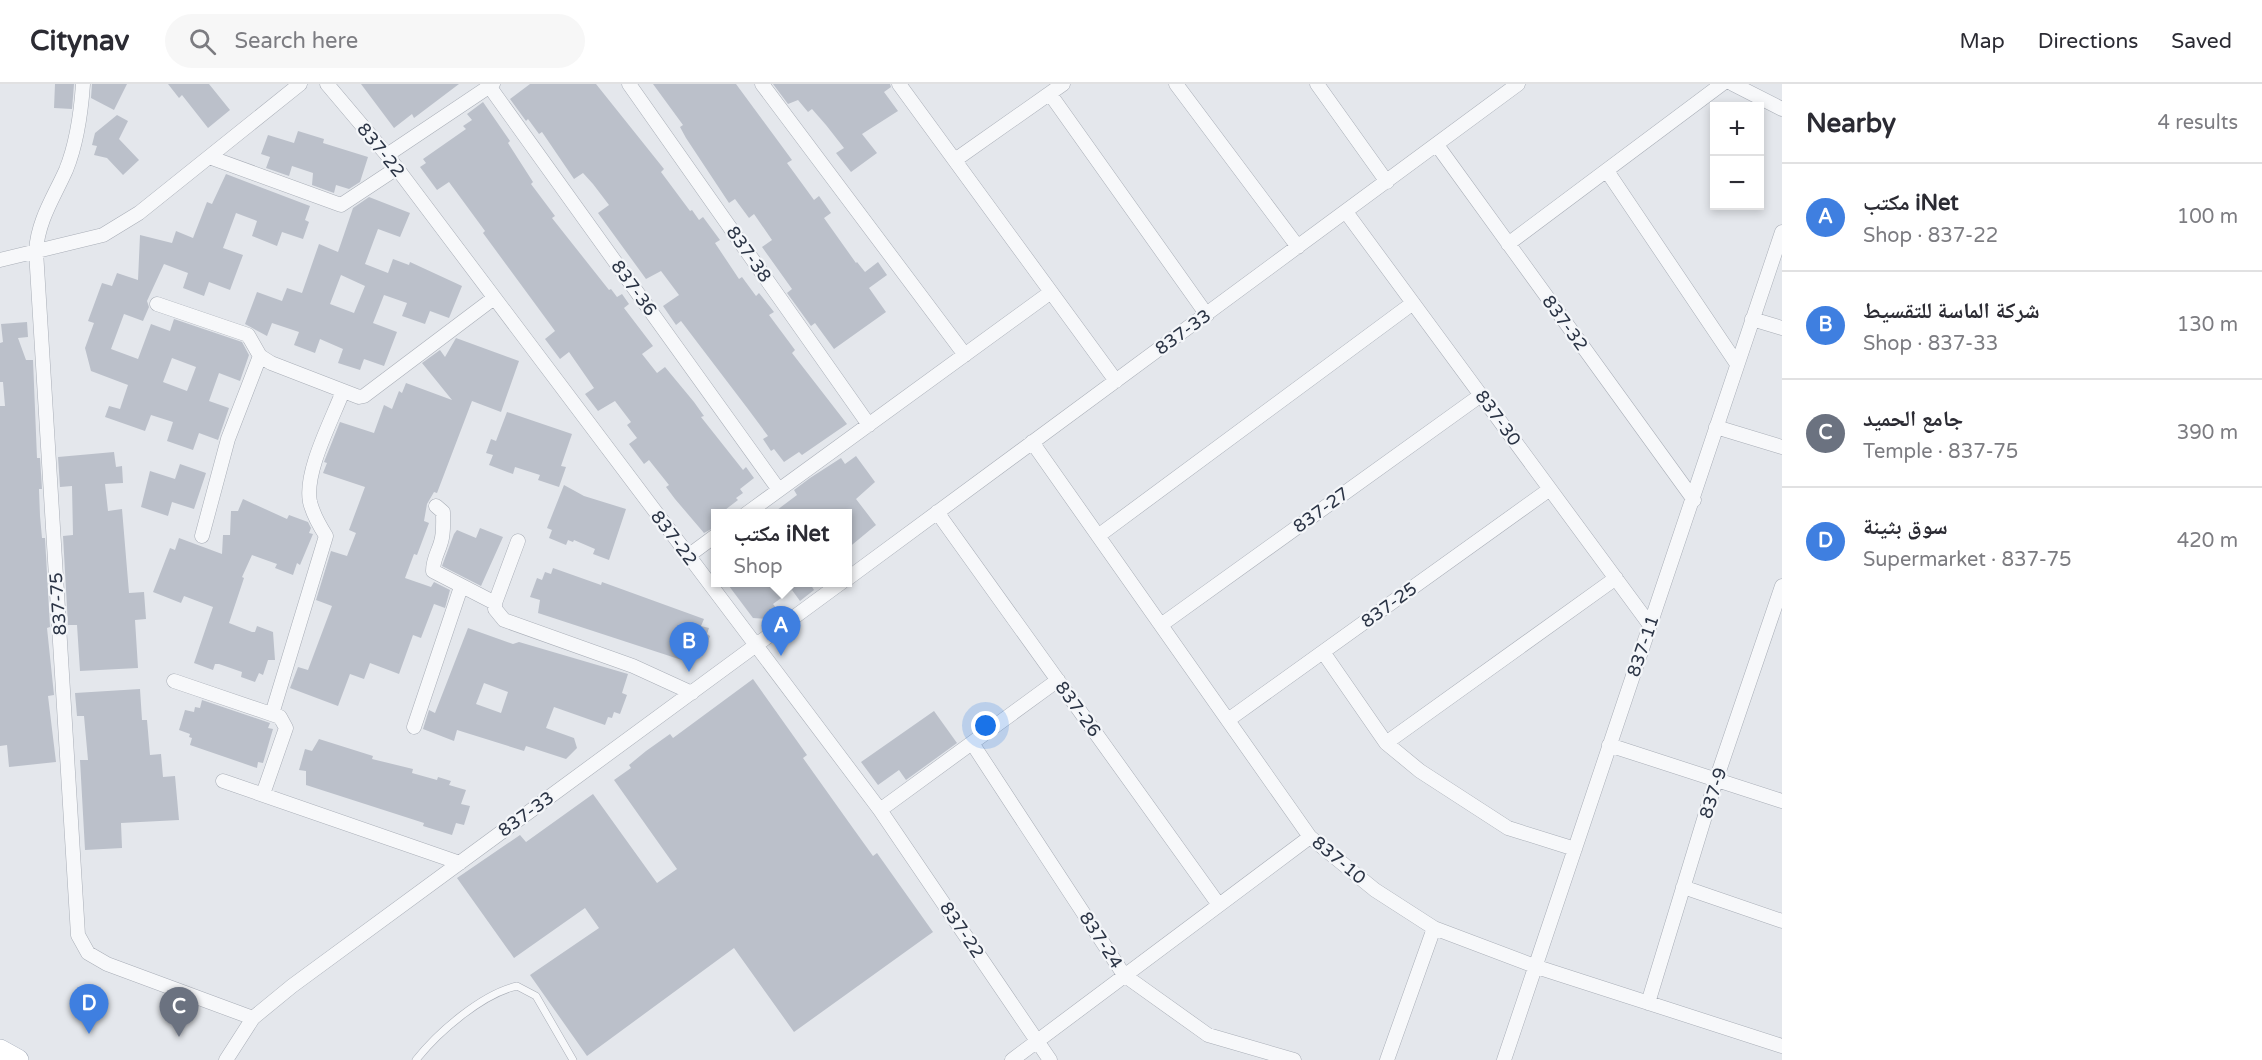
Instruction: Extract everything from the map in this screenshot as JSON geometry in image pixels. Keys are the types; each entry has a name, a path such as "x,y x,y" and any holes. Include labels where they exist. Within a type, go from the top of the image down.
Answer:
{"main road":[{"path":"0,1050 18,1060"},
{"path":"0,1056 11,1060"}],"street":[{"name":"837-75","path":"83,84 80,121 67,168 42,218 36,251 78,935 88,952 107,964 253,1017"},
{"path":"0,260 103,236 139,213 300,84"},
{"name":"837-22","path":"327,84 397,168 711,587"},
{"name":"837-38","path":"629,84 868,425"},
{"path":"762,84 965,355"},
{"path":"899,84 1116,381"},
{"path":"955,160 1064,84"},
{"path":"1176,84 1299,247"},
{"path":"1317,84 1387,182"},
{"name":"837-33","path":"852,575 1518,84"},
{"path":"1508,244 1722,84"},
{"path":"1733,84 1782,109"},
{"path":"387,155 491,85"},
{"name":"837-36","path":"491,85 779,489"},
{"path":"1050,94 1207,315"},
{"name":"837-32","path":"1437,145 1694,500"},
{"path":"209,157 341,205 397,168"},
{"path":"1607,171 1737,364"},
{"name":"837-30","path":"1346,212 1650,625"},
{"name":"837-11","path":"1504,1060 1694,500 1716,427 1782,232"},
{"path":"752,509 1051,292"},
{"path":"157,304 248,335 260,356 343,391 364,396 494,298"},
{"path":"1098,536 1413,303"},
{"path":"1752,319 1782,328"},
{"path":"202,536 228,439 260,356"},
{"path":"272,714 326,536 313,512 309,488 312,471 343,391"},
{"name":"837-27","path":"1161,625 1481,395"},
{"path":"1716,427 1782,447"},
{"name":"837-10","path":"1032,442 1310,837 1375,890 1434,928 1537,967 1782,1046"},
{"name":"837-25","path":"1228,720 1550,489"},
{"path":"436,506 443,512 443,531 442,542 433,559 433,571 495,603"},
{"name":"837-26","path":"937,512 1219,905"},
{"path":"688,556 711,539"},
{"path":"518,541 495,603 495,609 504,620 633,666 692,693"},
{"path":"1386,743 1616,579"},
{"name":"837-9","path":"1648,1003 1716,780 1782,586"},
{"path":"414,728 461,587"},
{"name":"837-22","path":"711,587 880,810 1050,1060"},
{"name":"837-33","path":"226,1060 253,1017 835,587"},
{"path":"1323,652 1386,743 1457,797 1508,828 1575,849"},
{"path":"880,810 1058,680"},
{"path":"174,681 280,717 286,728 262,794"},
{"name":"837-24","path":"972,743 1124,975 1208,1035 1294,1060"},
{"path":"1609,745 1782,801"},
{"path":"224,781 460,863"},
{"path":"1012,1060 1310,837"},
{"path":"1683,887 1782,921"},
{"path":"1387,1060 1434,928"}],"lane":[{"path":"416,1060 433,1038 501,990 517,986 536,996 573,1060"}],"building":[{"path":"55,84 74,84 72,109 54,108"},
{"path":"92,84 127,84 114,110 91,98"},
{"path":"168,84 209,84 230,110 208,128 182,95 179,98"},
{"path":"361,84 459,84 414,118 412,114 394,128"},
{"path":"530,84 596,84 664,169 661,172 690,211 692,210 699,220 703,217 720,240 715,243 739,279 742,277 756,296 759,293 774,312 769,315 795,350 792,353 847,424 802,455 799,452 784,462 774,449 771,451 763,439 768,436 748,409 681,321 676,325 663,306 679,295 661,271 646,279 598,213 609,205 583,173 574,179 542,132 539,134 528,119 526,121 510,99"},
{"path":"653,84 736,84 792,160 787,163 814,200 819,196 831,213 824,218 856,263 865,272 878,262 887,275 869,288 886,312 834,349 815,323 811,326 787,293 792,289 762,247 772,240 754,214 749,218 735,199 729,203 686,138 680,127 683,125"},
{"path":"773,84 890,84 891,87 884,92 898,111 862,134 877,153 851,172 836,153 844,148 812,109 808,112 798,100 788,104"},
{"path":"483,102 510,141 508,143 533,182 531,184 555,216 552,218 609,290 611,289 617,297 622,294 629,304 624,308 653,346 642,354 657,373 665,367 694,402 704,416 701,417 743,470 746,467 754,478 740,489 743,493 726,509 711,509 711,529 704,533 675,499 666,487 669,485 649,460 644,464 629,444 637,438 627,425 631,422 615,401 598,411 585,394 594,388 569,352 560,359 545,339 555,331 483,233 485,231 449,182 437,190 420,167 426,163 423,159 466,129 463,126 472,120 467,114"},
{"path":"117,115 128,121 119,139 139,160 123,175 107,158 94,155 97,146 92,145 95,133"},
{"path":"298,131 324,139 323,143 368,157 360,182 349,189 336,185 334,193 312,185 313,173 292,166 289,176 266,168 270,157 261,154 268,135 294,143"},
{"path":"226,174 310,206 305,220 309,222 303,239 282,232 277,246 252,236 257,221 236,213 223,248 243,255 230,290 209,282 204,296 183,288 188,273 164,264 147,301 149,307 143,321 124,314 111,349 138,359 151,324 170,331 174,319 242,342 249,355 240,381 219,373 209,401 229,408 218,440 199,433 193,450 167,441 173,422 151,415 145,431 105,417 109,406 120,409 128,385 91,371 85,348 94,323 88,321 102,283 112,286 117,273 138,280 140,235 172,243 176,231 193,238 207,202 212,204","holes":["172,358 196,367 187,391 163,382"]},
{"path":"369,197 410,213 400,237 378,229 365,264 388,273 393,259 409,265 410,262 462,286 449,318 430,311 425,324 402,316 407,303 384,295 373,323 397,332 384,366 364,359 360,370 338,363 343,349 320,339 315,353 294,345 299,332 272,323 267,336 245,324 257,292 282,301 287,288 302,293 319,244 338,252 353,208","holes":["341,275 365,286 354,313 330,304"]},
{"path":"27,322 28,337 18,338 26,360 33,360 37,458 40,458 42,489 39,489 40,516 42,538 45,538 50,627 47,628 54,695 48,696 56,762 9,767 7,745 0,746 0,406 5,406 3,382 0,382 0,343 3,342 1,324"},
{"path":"456,338 519,361 501,412 472,401 437,493 434,492 427,504 424,521 429,523 405,578 431,587 434,582 450,590 445,608 434,604 421,638 413,635 399,674 370,663 364,679 350,674 338,706 290,688 298,667 308,670 332,606 316,600 331,551 347,556 356,533 349,530 365,487 323,473 327,463 324,462 340,422 374,433 384,405 392,409 399,391 402,393 406,383 452,400 422,363 440,350 445,357"},
{"path":"507,412 572,434 561,466 566,467 559,487 538,480 540,475 515,467 513,474 489,465 493,455 486,453 491,439 496,441"},
{"path":"114,452 116,467 122,466 123,483 105,484 108,511 122,509 129,593 144,592 146,619 135,620 138,668 80,671 77,625 68,625 63,536 73,535 72,486 60,487 58,457"},
{"path":"856,456 875,482 856,499 876,525 852,545 852,509 778,509 797,495 794,490 810,478 841,458 845,464"},
{"path":"180,464 206,473 194,509 172,502 168,516 141,507 150,471 175,479"},
{"path":"564,485 584,496 626,509 609,560 593,554 595,549 574,540 573,542 568,540 566,545 549,538 552,530 547,528"},
{"path":"243,499 287,519 289,515 308,522 311,528 309,533 313,534 300,565 297,563 293,575 275,568 277,564 252,555 242,577 244,578 229,623 252,632 255,632 257,626 273,632 275,660 268,660 263,675 259,673 255,682 241,677 242,672 219,664 215,664 213,670 194,663 213,607 184,596 181,603 153,592 170,548 175,550 179,538 222,554 223,535 230,535 231,511 238,511"},
{"path":"480,528 503,537 481,586 442,566 457,530 476,538"},
{"path":"553,568 601,585 602,582 704,619 701,626 709,628 707,634 710,636 704,653 699,651 691,663 538,613 540,600 530,597 537,578 542,580 545,572 551,574"},
{"path":"730,587 812,587 814,590 800,601 792,590 773,604 778,610 766,619 753,618"},
{"path":"468,628 513,644 519,642 628,674 622,693 627,695 620,714 614,712 612,718 608,717 605,725 554,707 546,728 574,738 577,748 566,759 526,746 524,751 457,730 454,741 423,729 429,710 435,713","holes":["484,683 508,692 501,713 476,704"]},
{"path":"753,679 807,755 803,758 873,856 877,853 933,932 794,1032 734,948 587,1056 530,975 599,928 585,908 514,958 457,878 520,835 526,842 593,794 657,883 677,869 614,780 631,768 629,765 646,751 670,734 673,738"},
{"path":"140,689 142,720 147,720 150,755 161,754 163,777 175,776 179,820 121,823 122,848 85,850 80,760 88,760 84,716 77,716 75,693"},
{"path":"202,700 270,723 268,728 273,729 263,763 258,762 257,768 190,745 192,738 189,737 190,734 179,730 185,710 194,712 195,707 200,708"},
{"path":"934,711 957,743 906,780 899,770 878,785 861,762"},
{"path":"319,739 373,756 372,759 413,769 412,773 437,780 438,777 451,781 449,785 466,790 461,804 470,806 464,825 456,823 452,835 423,826 424,823 306,785 306,771 299,770 305,749 312,751"}],"place":[{"name":"مكتب iNet","path":"781,656"},
{"name":"شركة الماسة للتقسيط","path":"689,672"},
{"name":"سوق بثينة","path":"89,1034"},
{"name":"جامع الحميد","path":"179,1037"}]}
